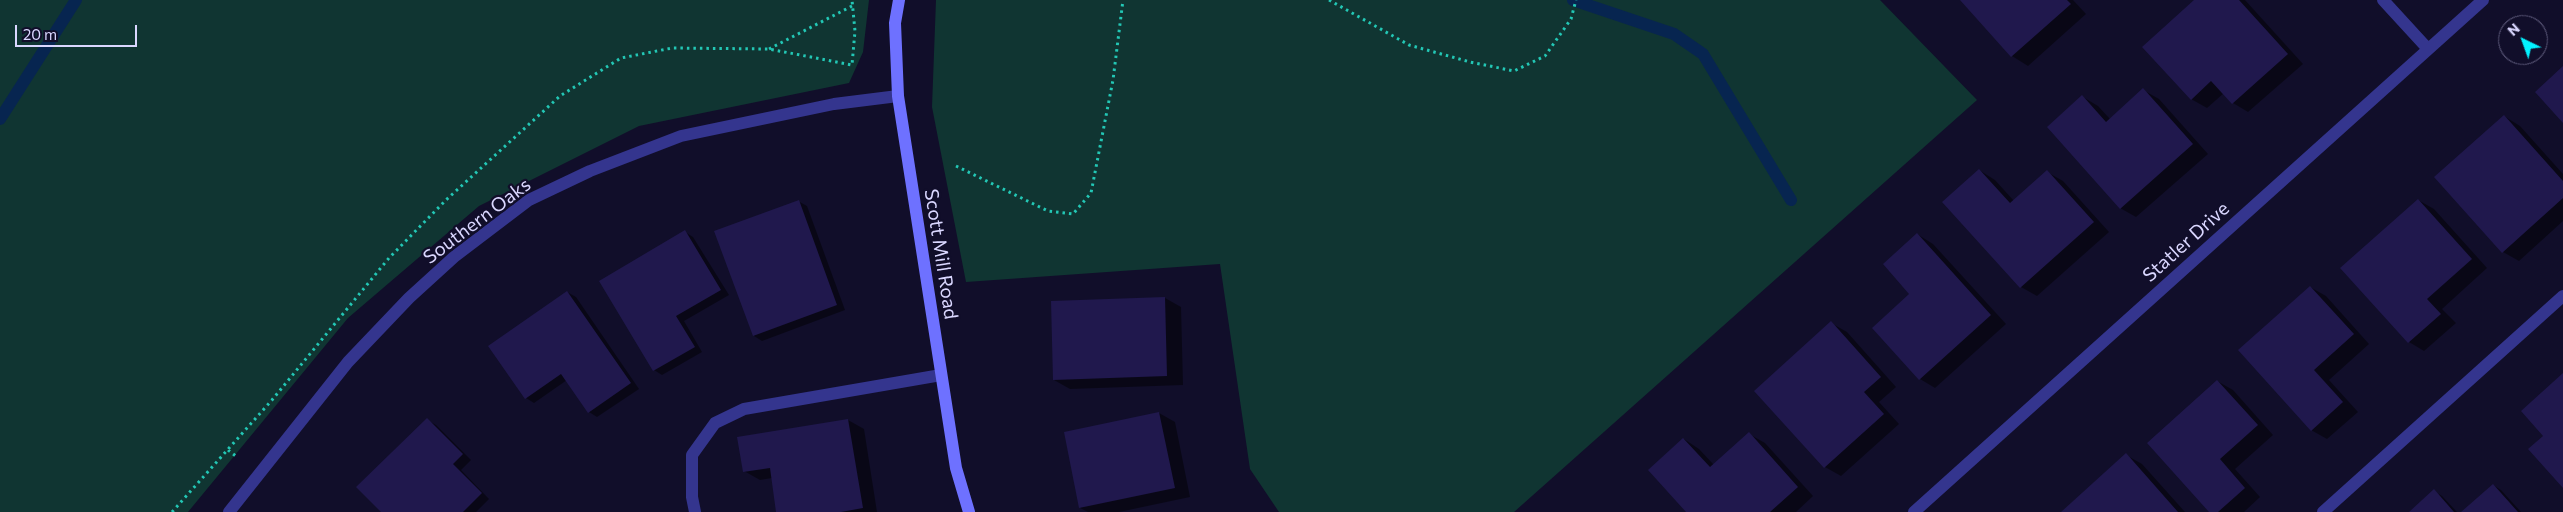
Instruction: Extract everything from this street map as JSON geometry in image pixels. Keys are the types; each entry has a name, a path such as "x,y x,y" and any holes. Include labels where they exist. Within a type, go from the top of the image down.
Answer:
{"street":[{"name":"Scott Mill Road","path":"899,0 894,23 898,96 956,468 969,512"},
{"path":"2383,0 2428,50"},
{"name":"Statler Drive","path":"1914,512 2483,0"},
{"name":"Southern Oaks","path":"235,510 348,362 409,298 454,257 529,200 590,172 682,136 834,104 898,96"},
{"path":"2323,512 2563,296"},
{"path":"695,512 692,497 692,455 715,423 744,409 941,375"}],"path":[{"path":"852,0 855,31 852,65"},
{"path":"956,166 1048,211 1073,214 1090,193 1113,80 1123,0"},
{"path":"1329,0 1410,45 1470,62 1514,71 1545,56 1570,19 1576,0"},
{"path":"769,49 852,6"}],"green space":[{"path":"0,0 869,0 863,52 849,83 639,126 479,206 348,318 188,512 0,512"},
{"path":"936,0 1880,0 1977,100 1514,512 1279,512 1250,469 1220,264 966,282 932,107"}],"building":[{"path":"1960,0 2067,0 2071,4 2011,57"},
{"path":"2194,0 2239,0 2288,54 2232,104 2211,81 2191,100 2142,47"},
{"path":"2563,66 2563,123 2535,92"},
{"path":"2143,88 2193,144 2120,209 2047,127 2082,95 2106,122"},
{"path":"2504,115 2563,181 2563,198 2502,253 2434,177"},
{"path":"1979,169 2010,203 2047,170 2094,222 2020,288 1942,202"},
{"path":"2418,199 2472,259 2427,299 2441,314 2408,343 2340,268"},
{"path":"799,200 837,305 753,336 714,231"},
{"path":"685,230 721,290 676,316 695,347 653,371 599,281"},
{"path":"1917,233 1991,315 1919,380 1872,328 1909,294 1883,264"},
{"path":"2310,286 2354,334 2314,370 2343,402 2311,431 2238,350"},
{"path":"567,291 631,383 588,413 561,374 525,399 488,346"},
{"path":"1165,297 1167,376 1053,380 1051,301"},
{"path":"1831,321 1881,377 1864,392 1884,414 1824,468 1754,391"},
{"path":"2563,373 2563,488 2528,449 2543,436 2521,411"},
{"path":"2217,380 2258,425 2220,459 2245,488 2218,512 2209,512 2147,443"},
{"path":"1159,412 1175,488 1079,508 1064,432"},
{"path":"427,418 463,454 453,464 482,493 463,512 381,512 356,487"},
{"path":"848,419 863,508 841,512 776,512 770,468 743,472 737,437"},
{"path":"1749,432 1798,487 1770,512 1686,512 1648,470 1683,438 1710,467"},
{"path":"2126,453 2178,512 2061,512"},
{"path":"2493,484 2518,512 2461,512"},
{"path":"2434,489 2454,512 2409,512"}],"waterway":[{"path":"0,119 76,0"},
{"path":"1573,0 1674,34 1703,54 1791,200"}]}
